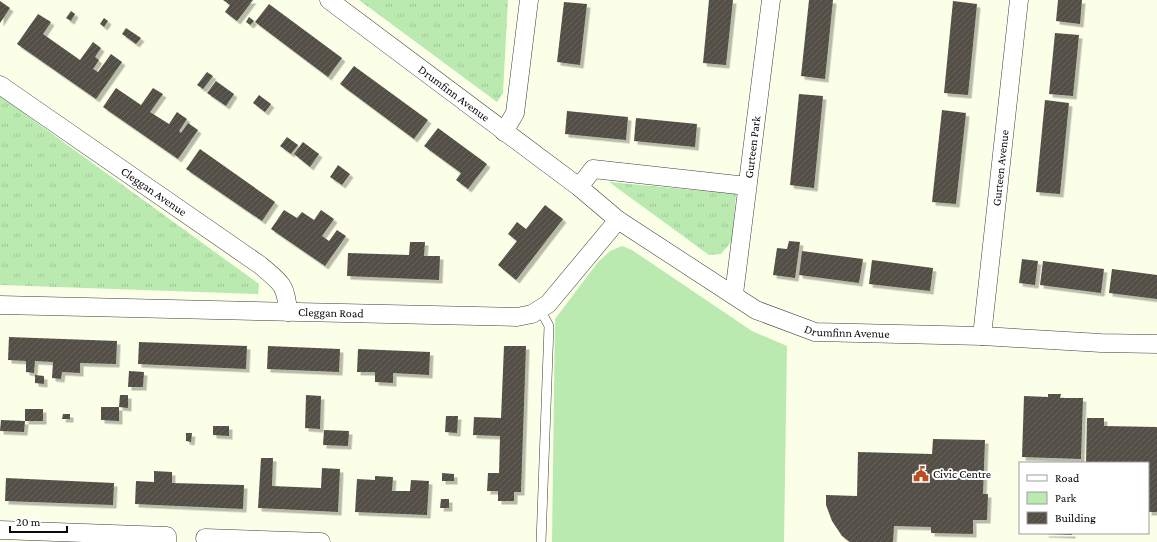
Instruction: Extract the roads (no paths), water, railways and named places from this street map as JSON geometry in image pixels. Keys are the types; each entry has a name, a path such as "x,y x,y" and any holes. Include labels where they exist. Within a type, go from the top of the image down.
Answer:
{"street":[{"name":"Drumfinn Avenue","path":"329,0 579,187 618,220 734,294 756,310 815,332 982,336 1101,343 1157,344"},
{"path":"504,132 515,113 529,0"},
{"name":"Gurteen Park","path":"734,294 770,0"},
{"name":"Gurteen Avenue","path":"982,336 1019,0"},
{"name":"Cleggan Avenue","path":"0,85 260,266 282,284 287,295 288,312"},
{"path":"579,187 592,169 747,186"},
{"name":"Cleggan Road","path":"0,304 517,317 532,314 548,304 618,220"},
{"path":"0,530 168,536 167,542"},
{"path":"205,538 321,542"}],"lane":[{"path":"540,309 549,326 541,542"}],"place":[{"name":"Civic Centre","path":"921,474"}]}
